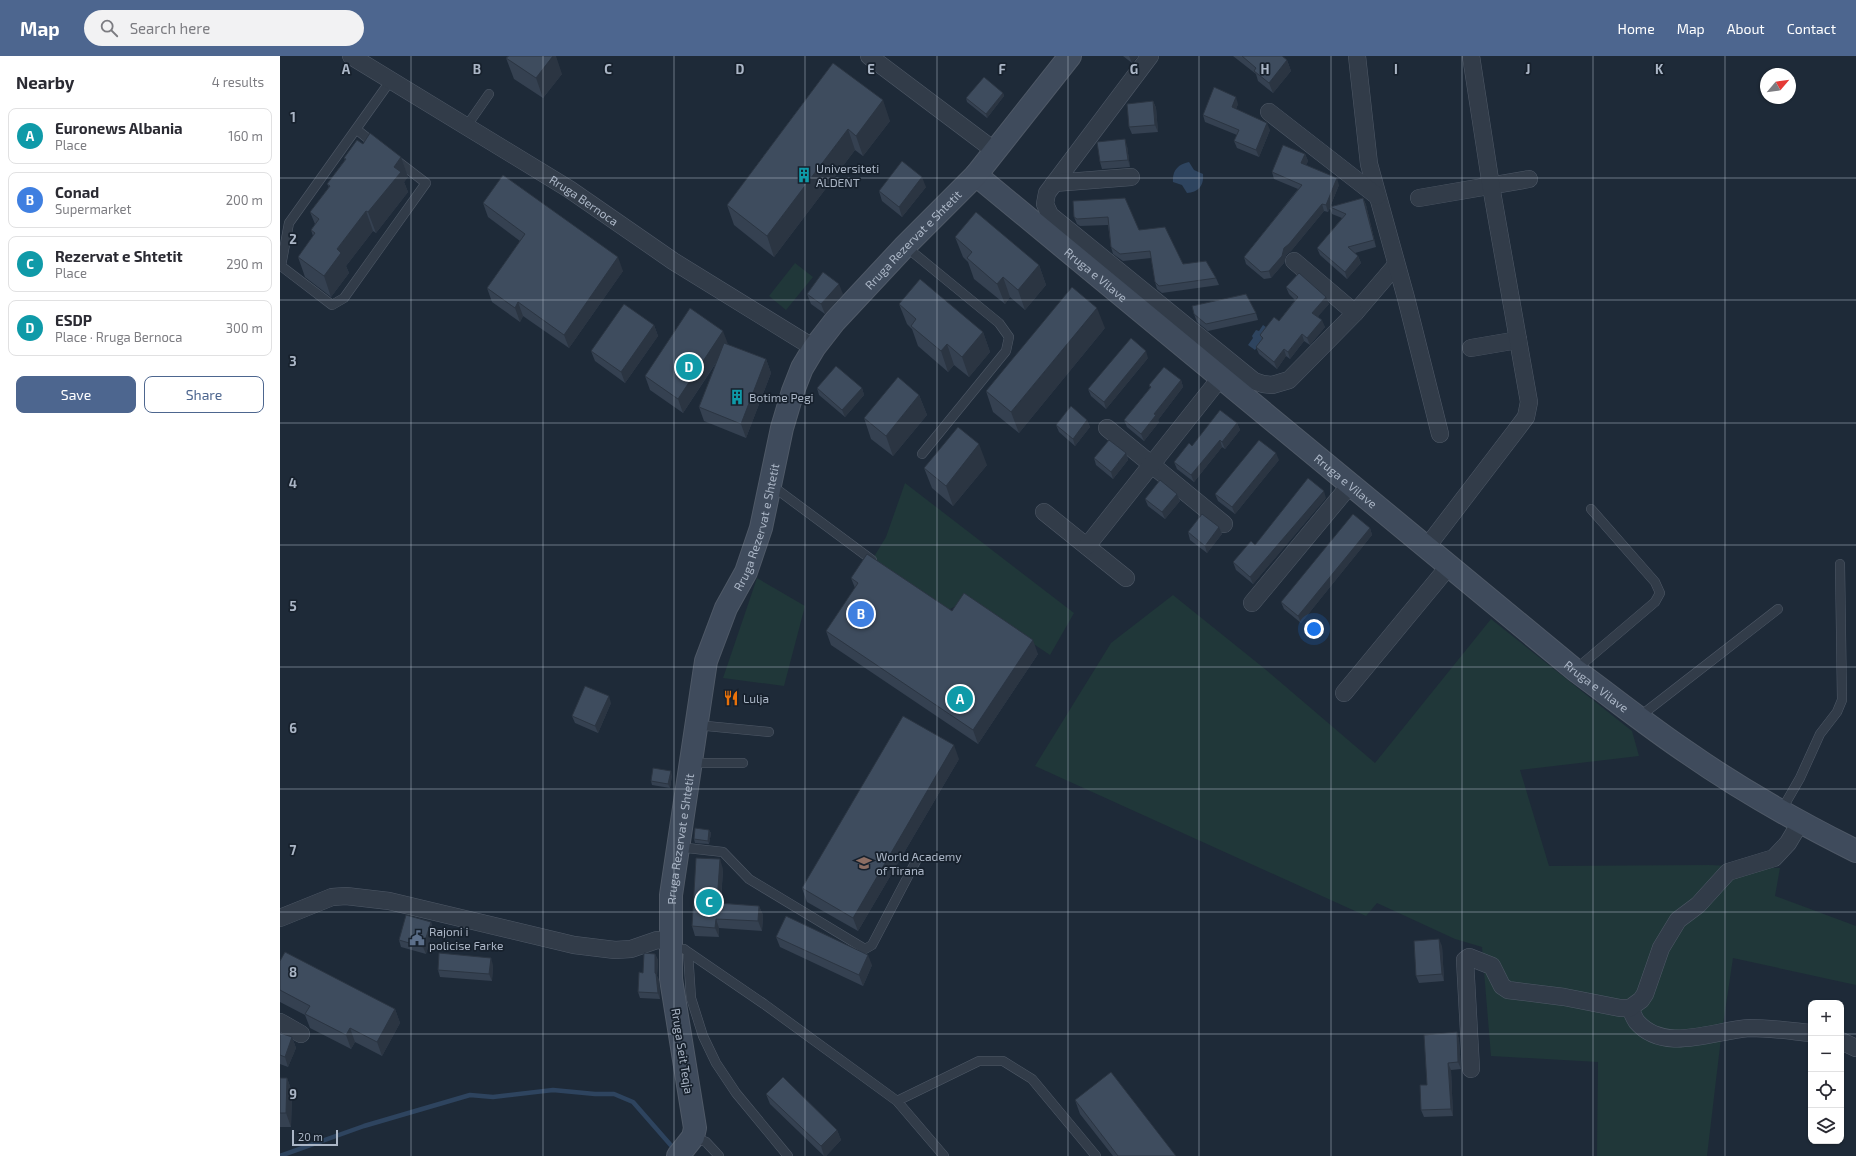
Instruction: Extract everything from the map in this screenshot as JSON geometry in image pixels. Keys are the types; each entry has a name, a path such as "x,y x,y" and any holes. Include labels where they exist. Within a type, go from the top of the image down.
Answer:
{"street":[{"name":"Rruga Bernoca","path":"351,56 569,189 672,261 814,348"},
{"path":"869,56 995,151"},
{"path":"976,175 1070,56"},
{"path":"1150,56 1047,193 1045,198 1047,210 1050,215 1254,381 1272,386 1289,380 1355,313 1396,265"},
{"path":"1357,56 1366,154 1440,434"},
{"path":"1426,548 1526,417 1529,402 1491,186 1471,56"},
{"path":"1269,112 1377,196"},
{"name":"Rruga Rezervat e Shtetit","path":"680,947 671,895 689,763 706,661 726,608 746,572 761,528 782,428 793,391 802,368 814,348 835,321 905,246 976,175"},
{"name":"Rruga e Vilave","path":"976,175 1221,377 1258,410 1575,670 1714,771 1800,823 1856,851"},
{"path":"1054,183 1131,177"},
{"path":"1419,198 1529,179"},
{"path":"1294,261 1355,313"},
{"path":"1471,348 1518,340"},
{"path":"1087,546 1221,377"},
{"path":"1258,410 1272,386"},
{"path":"1107,428 1224,524"},
{"path":"1252,603 1350,485"},
{"path":"1044,512 1126,578"},
{"path":"1344,693 1449,566"},
{"path":"1471,1068 1465,960 1469,957 1492,966 1502,986 1508,990 1564,997 1620,1008 1630,1008 1641,1000 1645,994 1661,948 1678,920 1698,905 1728,872 1774,858 1788,843 1800,823"},
{"path":"280,918 332,897 346,896 389,901 574,945 615,950 631,949 657,940 680,947"},
{"name":"Rruga Seit Teqja","path":"680,947 671,979 695,1128 687,1144"},
{"path":"1630,1008 1636,1022 1665,1038 1680,1039 1750,1028 1808,1033"},
{"path":"280,1022 301,1034"},
{"path":"1844,1042 1856,1048"}],"lane":[{"path":"356,129 426,183 344,298 332,305 281,266 289,223 356,129 391,80"},
{"path":"466,127 489,94"},
{"path":"905,246 999,323 1008,337 1006,351 922,454"},
{"path":"771,486 872,560"},
{"path":"1575,670 1655,602 1660,593 1655,582 1591,509"},
{"path":"1781,811 1800,778 1820,734 1837,712 1842,700 1840,564"},
{"path":"1639,717 1778,609"},
{"path":"696,725 769,732"},
{"path":"689,763 743,763"},
{"path":"678,846 723,852 749,879 865,949 872,945 916,861"},
{"path":"680,947 764,1004 898,1101 944,1156"},
{"name":"Rruga Rezervat e Shtetit","path":"680,947 691,998 703,1036 716,1063 736,1093 788,1156"},
{"path":"898,1101 979,1060 1003,1061 1032,1078 1096,1156"},
{"path":"687,1144 706,1142 719,1156"}],"green space":[{"path":"795,263 813,277 786,310 769,296"},
{"path":"905,483 1074,613 1050,655 968,600 944,612 872,560 886,537"},
{"path":"757,578 805,606 784,686 723,678"},
{"path":"1173,595 1265,669 1375,763 1491,619 1632,731 1639,756 1520,770 1549,866 1709,865 1780,868 1775,896 1856,926 1856,985 1733,958 1721,1038 1707,1156 1597,1156 1598,1062 1491,1056 1482,947 1455,939 1377,903 1366,916 1035,766 1111,643"}],"water":[{"path":"1189,162 1194,170 1203,174 1203,181 1202,185 1198,189 1187,193 1182,185 1173,182 1173,178 1176,169 1179,166"},
{"path":"1263,325 1270,330 1255,350 1248,345 1256,330 1259,331"}],"building":[{"path":"509,56 553,56 536,78 506,58"},
{"path":"1242,56 1282,56 1287,60 1269,83 1254,71 1256,68"},
{"path":"833,63 883,100 856,136 848,129 767,236 727,205"},
{"path":"984,77 1003,93 986,114 966,98"},
{"path":"1214,87 1236,97 1232,107 1267,123 1256,150 1234,141 1239,130 1203,115"},
{"path":"1153,101 1155,125 1129,127 1127,104"},
{"path":"370,133 401,157 394,167 401,172 368,212 366,211 337,249 341,253 324,276 298,257 315,233 311,230 319,219 310,212 330,186 327,184 346,159 344,158 357,140 363,144"},
{"path":"1125,139 1128,160 1100,162 1097,142"},
{"path":"1283,145 1305,154 1301,163 1337,178 1326,205 1322,204 1284,248 1282,256 1269,271 1261,272 1244,257 1302,185 1272,172"},
{"path":"902,161 922,177 899,207 879,191"},
{"path":"503,175 618,257 564,335 518,302 515,308 487,288 525,234 483,203"},
{"path":"1125,198 1139,230 1165,227 1183,264 1206,261 1216,278 1159,286 1155,282 1150,251 1120,254 1111,247 1108,217 1077,219 1074,217 1073,201"},
{"path":"1363,198 1374,240 1348,247 1358,256 1345,272 1317,248 1346,214 1330,207"},
{"path":"976,212 1039,265 1018,290 1003,277 997,284 967,258 972,252 955,237"},
{"path":"823,272 839,284 821,304 807,294"},
{"path":"1299,273 1326,297 1312,313 1322,320 1307,338 1302,334 1288,352 1284,349 1274,362 1256,347 1263,338 1260,335 1274,317 1279,321 1298,297 1286,287"},
{"path":"920,279 983,332 962,357 947,344 941,351 911,326 916,319 899,304"},
{"path":"1072,287 1097,308 1011,412 986,391"},
{"path":"1246,294 1256,313 1206,324 1194,314 1192,306"},
{"path":"624,304 654,325 621,372 591,351"},
{"path":"690,308 723,331 678,399 645,376"},
{"path":"1131,338 1146,351 1104,402 1088,389"},
{"name":"Botime Pegi","path":"724,343 766,359 741,424 699,407"},
{"path":"836,366 862,388 842,410 817,388"},
{"path":"1164,367 1181,380 1154,414 1156,415 1141,434 1124,420 1151,387 1149,385"},
{"path":"898,377 919,395 886,436 864,418"},
{"path":"1071,406 1087,420 1073,439 1056,425"},
{"path":"1220,410 1237,423 1222,442 1220,440 1191,475 1174,462 1189,443 1192,446"},
{"path":"958,427 979,444 946,486 924,468"},
{"path":"1109,440 1126,453 1111,472 1094,458"},
{"path":"1259,440 1276,453 1232,507 1215,494"},
{"path":"1308,478 1324,491 1250,577 1233,562 1251,541 1255,545"},
{"path":"1160,480 1177,494 1162,512 1145,499"},
{"path":"1202,514 1219,527 1205,546 1188,532"},
{"path":"1353,514 1370,528 1298,616 1281,602"},
{"path":"867,554 952,611 964,593 1033,640 973,730 826,631 858,583 851,578"},
{"path":"585,686 609,696 595,726 572,716"},
{"name":"World Academy of Tirana","path":"903,716 954,745 853,918 802,888"},
{"path":"653,768 671,771 668,784 651,781"},
{"path":"695,828 709,830 708,841 694,839"},
{"path":"696,858 720,859 717,903 759,906 758,921 716,919 715,928 692,926"},
{"name":"Rajoni i policise Farke","path":"406,915 431,922 423,947 399,940"},
{"path":"786,916 868,955 859,975 776,937"},
{"path":"1439,939 1442,974 1416,976 1414,941"},
{"path":"285,952 395,1009 377,1042 350,1028 346,1035 305,1014 310,1006 280,990 280,961"},
{"path":"439,953 491,958 489,974 438,970"},
{"path":"644,953 655,954 655,973 658,993 638,992 639,972 643,973"},
{"path":"1457,1032 1458,1062 1448,1063 1451,1109 1421,1110 1420,1085 1427,1085 1424,1035"},
{"path":"280,1033 292,1037 285,1057 280,1055"},
{"path":"1111,1072 1176,1156 1118,1156 1075,1100"},
{"path":"783,1077 837,1130 821,1146 766,1094"},
{"path":"280,1078 287,1078 286,1113 280,1113"}],"waterway":[{"path":"280,1156 364,1126 470,1095 493,1097 553,1090 595,1094 614,1094 633,1102 675,1150"}],"place":[{"name":"Universiteti ALDENT","path":"804,175"},
{"name":"ESDP","path":"689,367"},
{"name":"Botime Pegi","path":"737,397"},
{"name":"Conad","path":"861,614"},
{"name":"Lulja","path":"731,698"},
{"name":"Euronews Albania","path":"960,699"},
{"name":"World Academy of Tirana","path":"864,863"},
{"name":"Rezervat e Shtetit","path":"709,902"},
{"name":"Rajoni i policise Farke","path":"417,938"}]}
